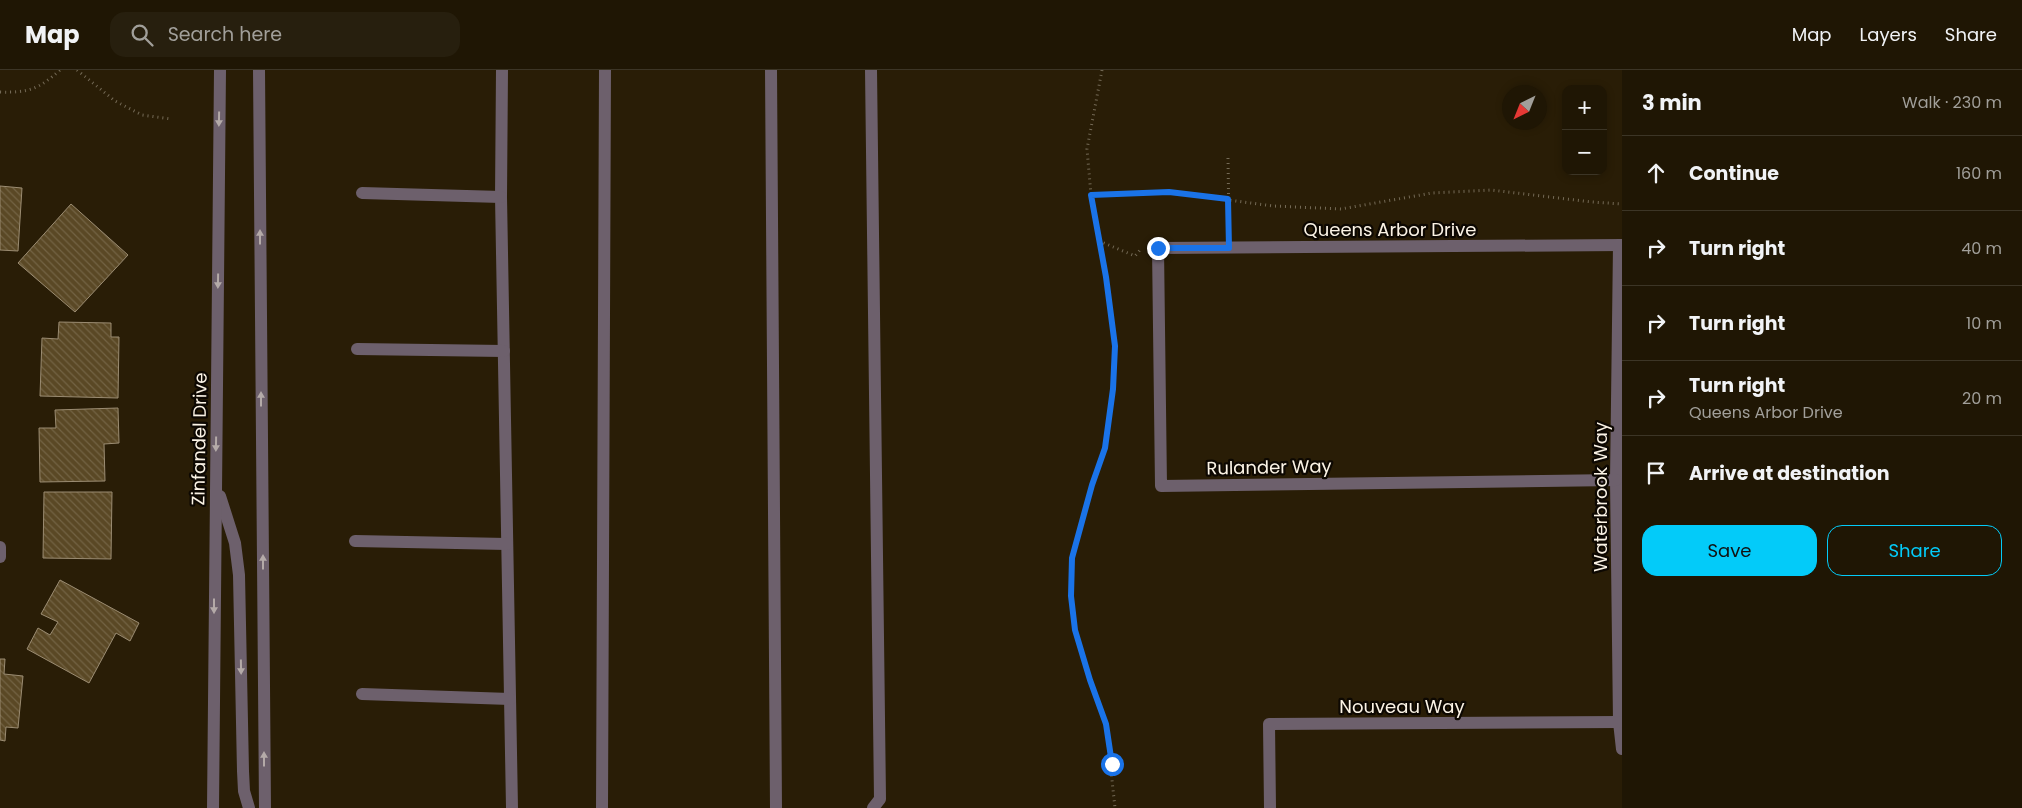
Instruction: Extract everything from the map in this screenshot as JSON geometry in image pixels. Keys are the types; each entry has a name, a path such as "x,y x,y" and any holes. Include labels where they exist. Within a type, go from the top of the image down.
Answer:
{"street":[{"name":"Zinfandel Drive","path":"213,808 220,70"},
{"path":"259,70 265,808"},
{"path":"502,70 504,351 512,808"},
{"path":"602,808 604,70"},
{"path":"771,70 776,808"},
{"path":"871,70 880,799 873,808"},
{"path":"362,193 502,197"},
{"name":"Queens Arbor Drive","path":"1158,248 1621,245"},
{"name":"Waterbrook Way","path":"1621,245 1616,480 1619,722 1622,750"},
{"name":"Rulander Way","path":"1158,248 1161,486 1616,480"},
{"path":"357,349 504,351"},
{"path":"216,482 235,543 239,575 243,771 244,791 249,808"},
{"path":"355,541 507,544"},
{"path":"0,547 0,557"},
{"path":"362,694 510,699"},
{"name":"Nouveau Way","path":"1270,808 1269,724 1619,722"}],"path":[{"path":"0,92 22,92 47,81 60,70"},
{"path":"77,70 115,100 142,115 171,119"},
{"path":"1102,70 1088,149 1091,195 1106,277 1115,346 1113,389 1105,448 1092,485 1072,558 1071,596 1075,630 1106,724 1115,808"},
{"path":"1228,158 1229,248"},
{"path":"1091,195 1169,192 1274,206 1341,208 1432,193 1491,190 1622,204"}],"building":[{"path":"0,186 22,188 18,251 0,250"},
{"path":"71,204 128,255 75,312 18,263"},
{"path":"59,322 111,323 111,337 119,337 118,398 40,396 42,338 58,339"},
{"path":"118,408 119,443 104,444 105,481 40,482 39,428 56,428 55,410"},
{"path":"44,492 112,492 111,559 43,558"},
{"path":"60,580 139,623 130,641 116,633 89,683 27,649 38,628 50,635 58,622 41,614"},
{"path":"0,659 5,659 4,674 23,676 18,728 6,727 5,741 0,740"}],"route":[{"path":"1112,764 1106,724 1075,630 1071,596 1072,558 1092,485 1105,448 1113,389 1115,346 1106,277 1091,195 1169,192 1228,199 1229,248 1158,248"}]}
